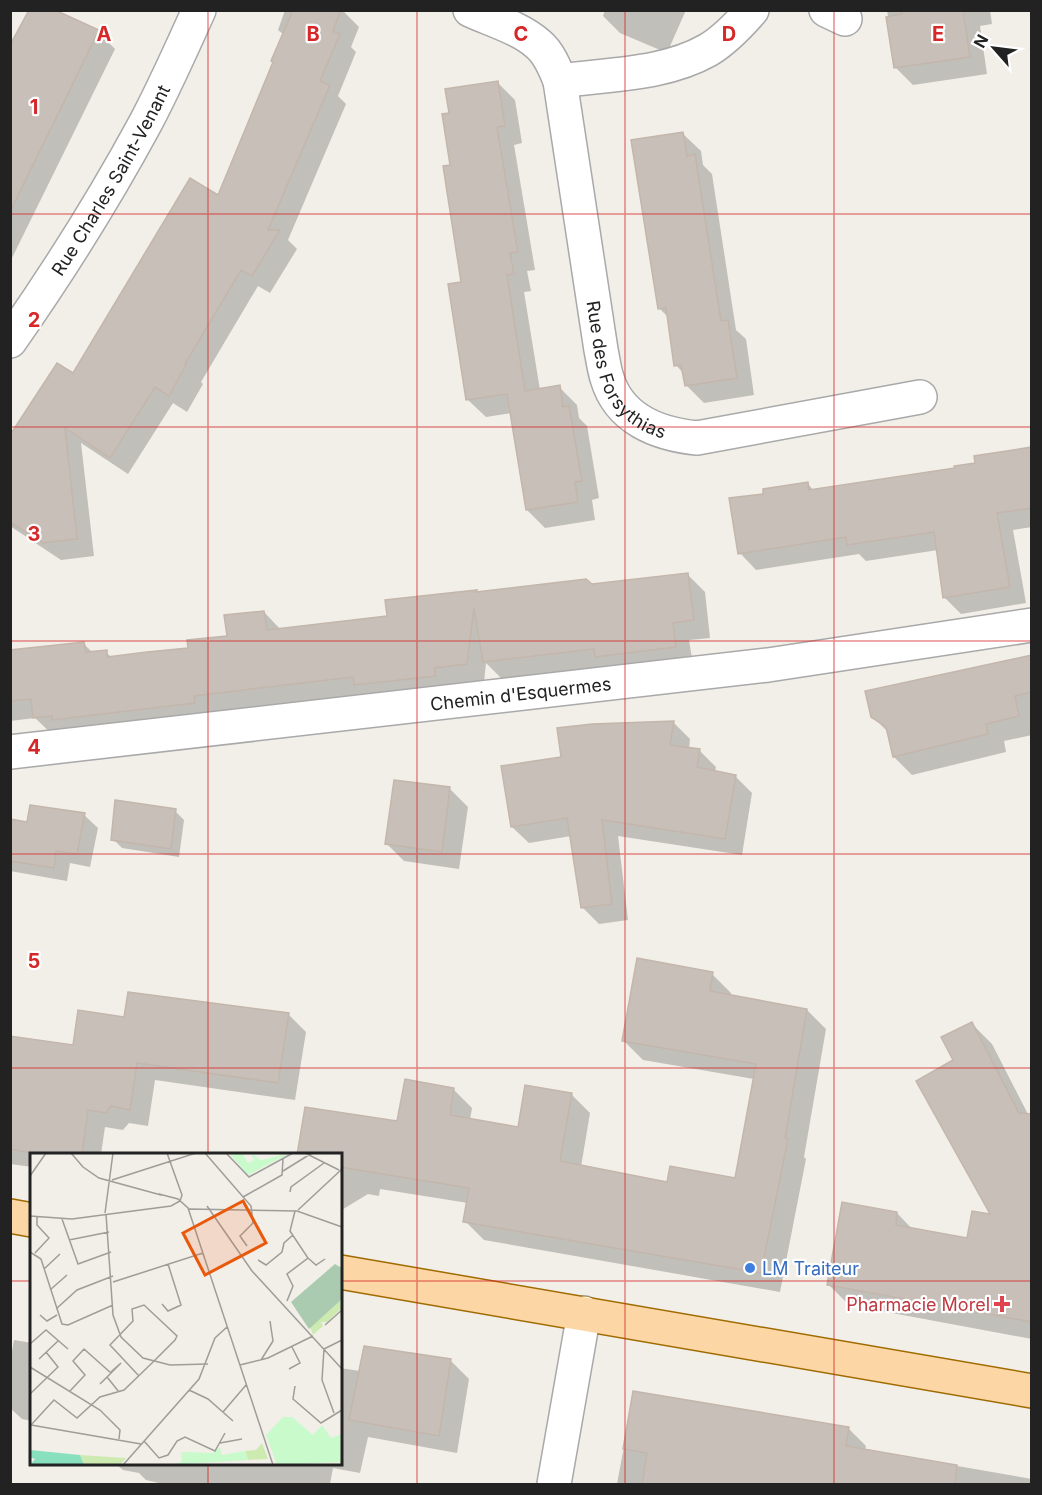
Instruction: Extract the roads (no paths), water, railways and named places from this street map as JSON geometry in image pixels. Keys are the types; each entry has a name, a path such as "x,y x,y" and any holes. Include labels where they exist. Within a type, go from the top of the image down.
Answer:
{"main road":[{"path":"10,1216 30,1220"},
{"path":"342,1272 1032,1390"}],"street":[{"path":"174,10 184,43"},
{"name":"Rue Charles Saint-Venant","path":"10,341 45,291 124,162 200,10"},
{"name":"Rue des Forsythias","path":"470,10 513,28 538,44 552,61 560,81 607,379 617,400 633,416 649,428 672,435 696,438 920,397"},
{"path":"560,81 664,68 684,61 708,50 726,38 752,10"},
{"name":"Chemin d'Esquermes","path":"10,752 768,665 1032,625"},
{"path":"554,1485 584,1313"}],"place":[{"name":"LM Traiteur","path":"750,1268"},
{"name":"Pharmacie Morel","path":"1002,1304"}]}
